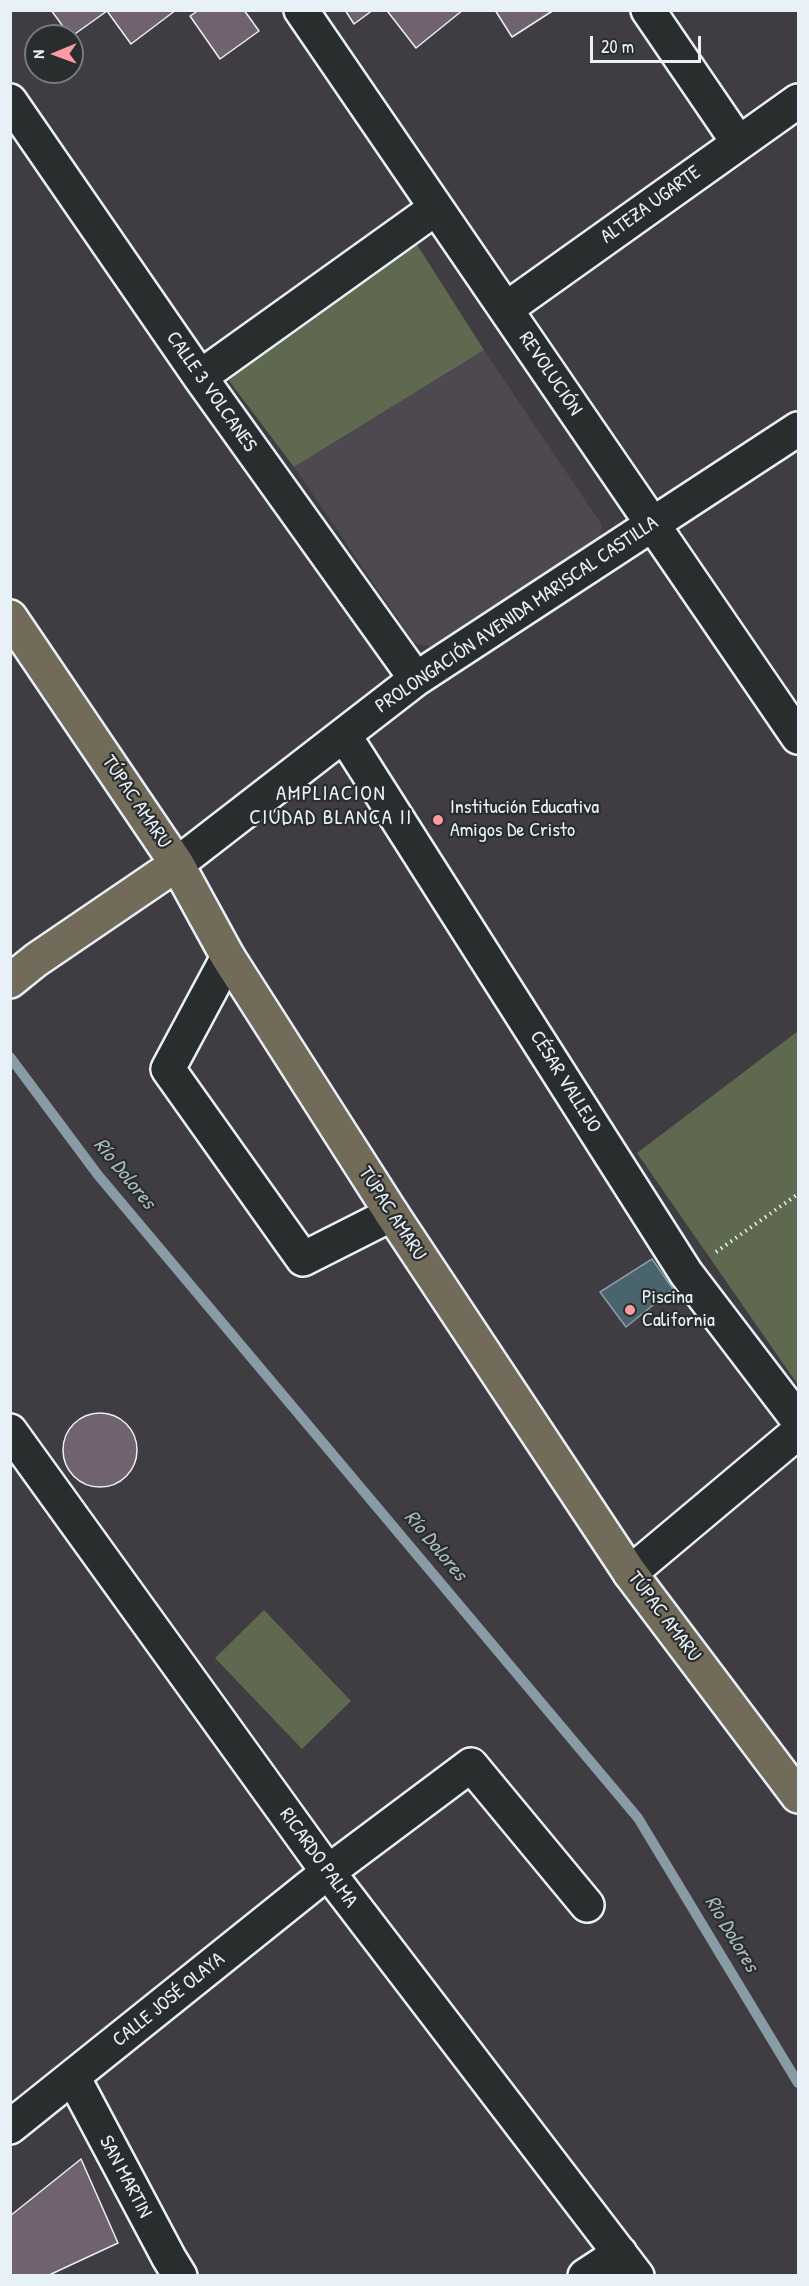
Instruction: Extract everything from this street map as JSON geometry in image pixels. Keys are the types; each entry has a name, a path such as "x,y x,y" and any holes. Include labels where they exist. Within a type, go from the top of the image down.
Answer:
{"main road":[{"name":"TÚPAC AMARU","path":"10,617 177,864 228,957 392,1214 630,1573 798,1796"},
{"name":"PROLONGACIÓN AVENIDA MARISCAL CASTILLA","path":"18,976 36,960 177,864"}],"street":[{"name":"REVOLUCIÓN","path":"301,10 798,737"},
{"path":"648,10 738,142"},
{"name":"CALLE 3 VOLCANES","path":"10,101 200,377 416,679"},
{"name":"ALTEZA UGARTE","path":"506,309 798,101"},
{"path":"200,377 436,208"},
{"name":"PROLONGACIÓN AVENIDA MARISCAL CASTILLA","path":"177,864 416,679 798,429"},
{"name":"CÉSAR VALLEJO","path":"344,735 686,1273 798,1420"},
{"path":"228,957 168,1069 303,1259 392,1214"},
{"name":"RICARDO PALMA","path":"10,1431 328,1872 628,2264"},
{"path":"630,1573 798,1432"},
{"name":"CALLE JOSÉ OLAYA","path":"10,2127 328,1872 471,1765 587,1905"},
{"name":"SAN MARTIN","path":"73,2077 180,2276"},
{"path":"585,2276 628,2264"}],"path":[{"path":"686,1273 798,1194"}],"shaded area":[{"path":"484,350 602,525 600,537 437,647 415,644 294,467"}],"green space":[{"path":"414,240 484,350 294,467 224,374"},
{"path":"798,1031 798,1385 637,1153"},
{"path":"264,1610 351,1701 302,1749 215,1658"}],"water":[{"name":"Piscina California","path":"652,1259 673,1289 626,1327 600,1292"}],"building":[{"path":"51,10 176,10 131,44 107,11 84,27 84,24 61,24"},
{"path":"199,10 244,10 259,31 220,59 190,16"},
{"path":"345,10 373,10 354,24"},
{"path":"390,10 463,10 416,48 388,12"},
{"path":"495,10 554,10 512,37"},
{"path":"93,1413 107,1413 121,1419 131,1429 137,1443 137,1457 131,1471 121,1481 107,1487 93,1487 79,1481 69,1471 63,1457 63,1443 69,1429 79,1419"},
{"path":"81,2159 118,2243 47,2276 10,2276 10,2216"}],"waterway":[{"name":"Río Dolores","path":"10,1057 98,1175 638,1818 798,2083"}],"place":[{"name":"Institución Educativa Amigos De Cristo","path":"438,820"},
{"name":"Piscina California","path":"630,1310"}],"district":[{"name":"AMPLIACION CIUDAD BLANCA II","path":"331,806"}]}
